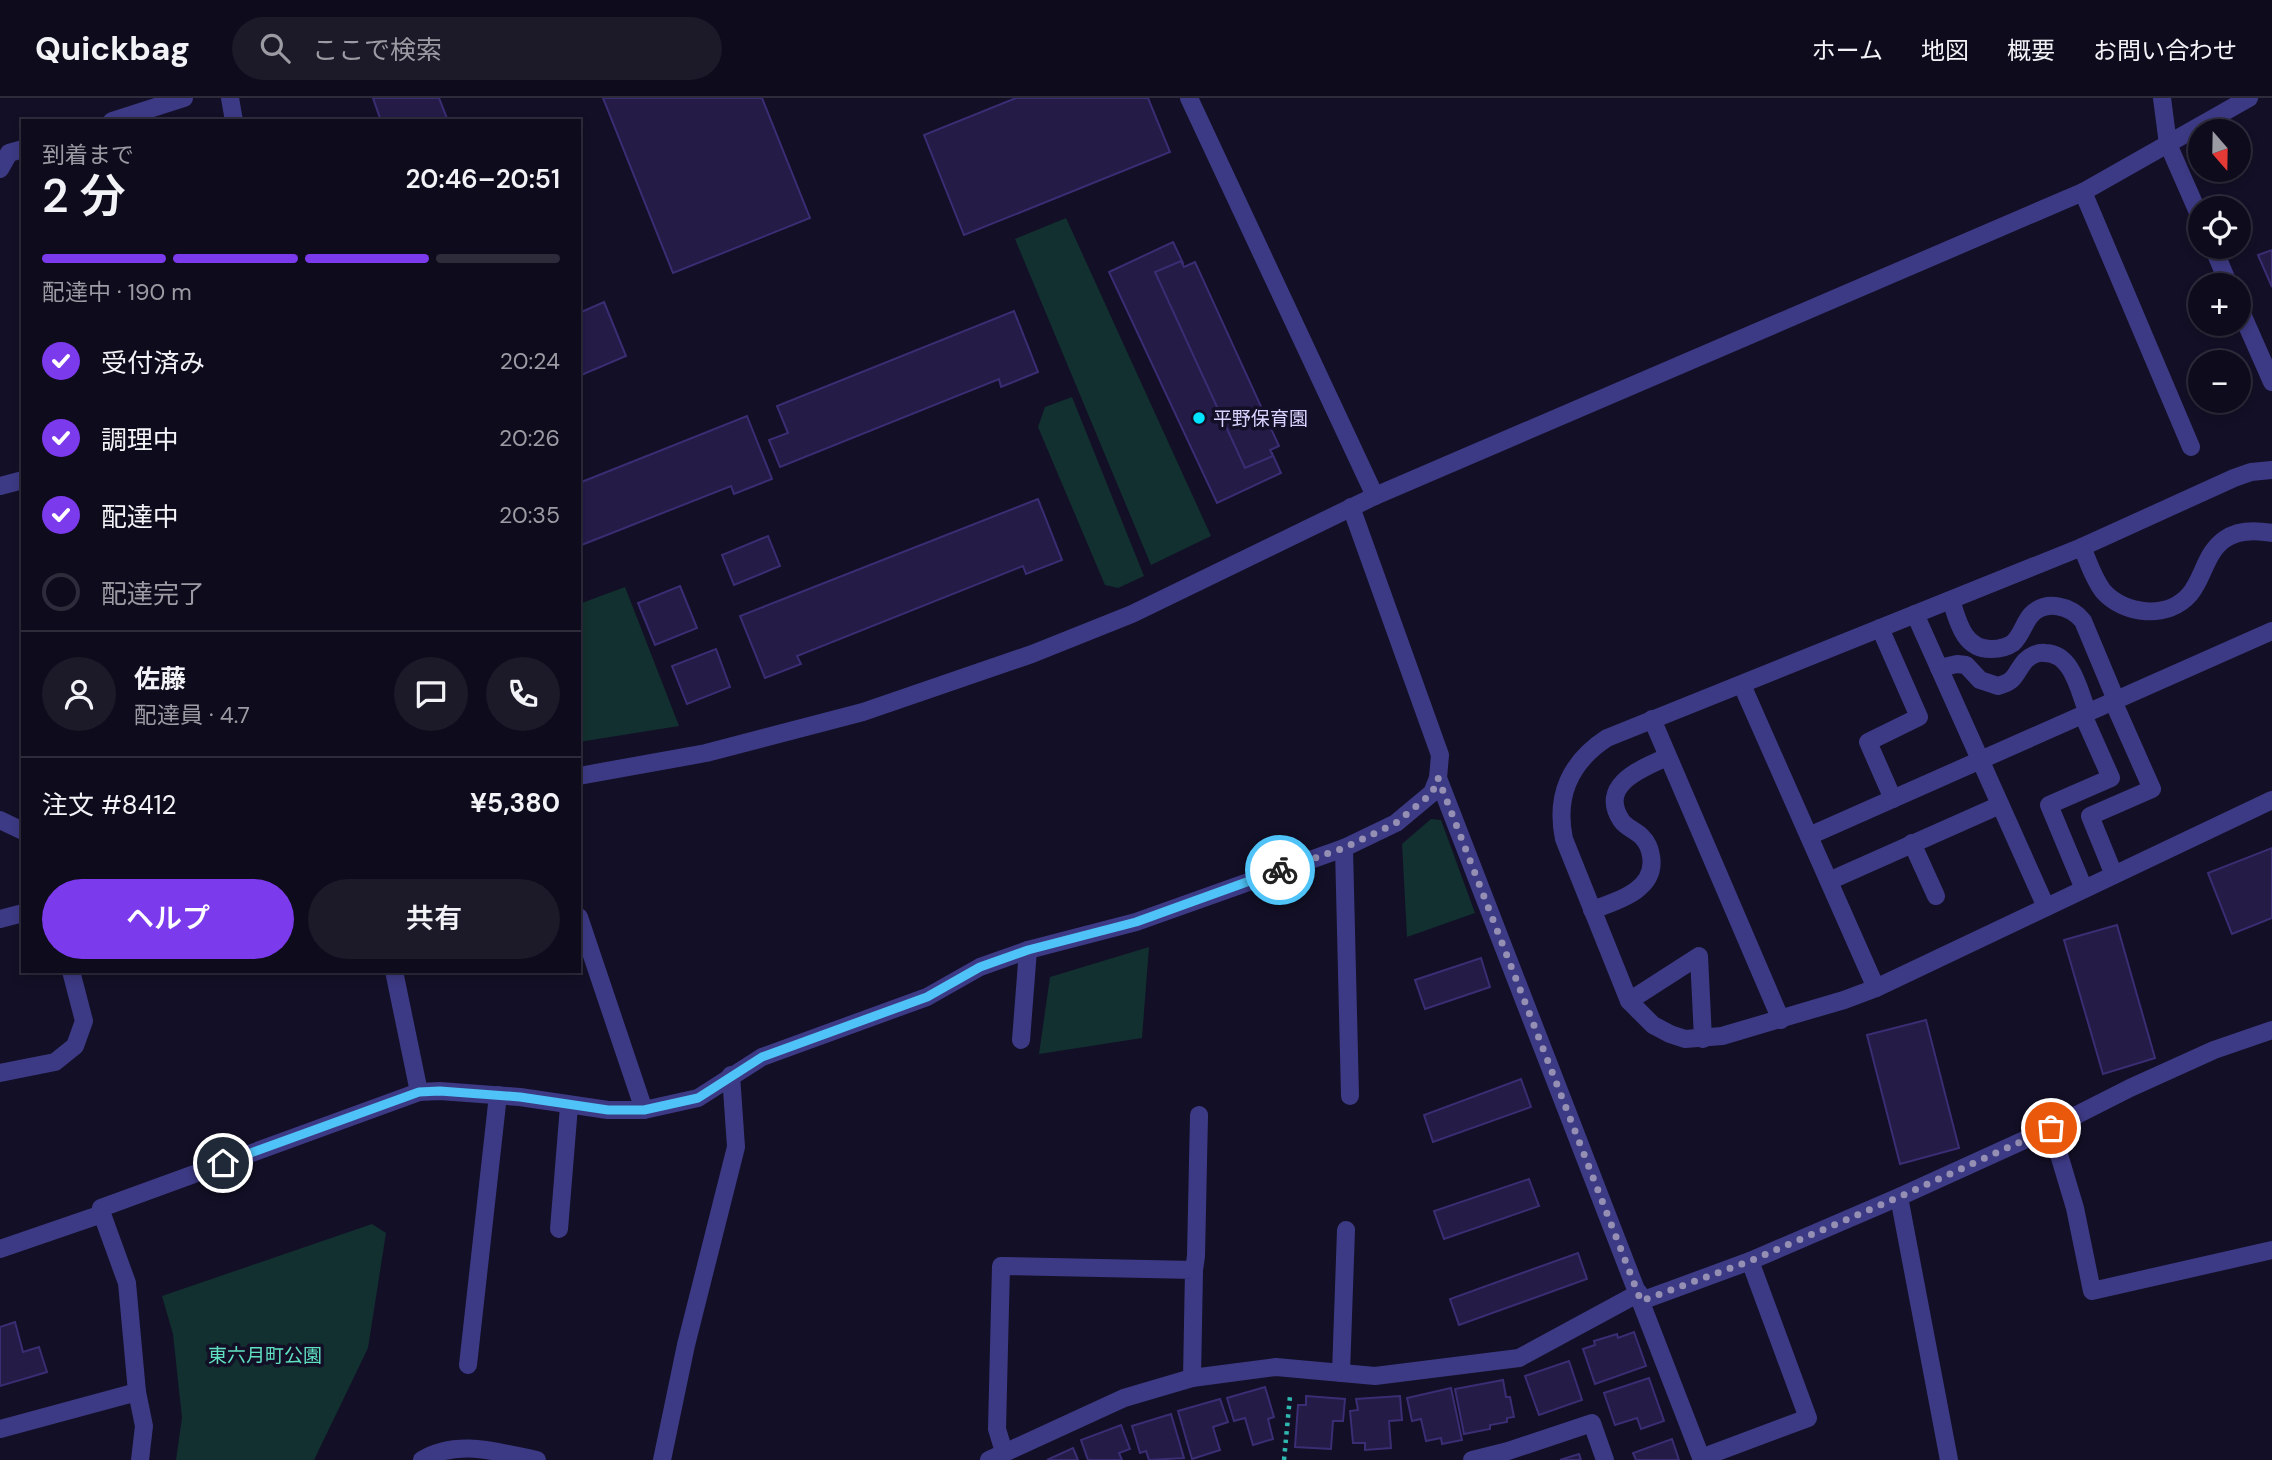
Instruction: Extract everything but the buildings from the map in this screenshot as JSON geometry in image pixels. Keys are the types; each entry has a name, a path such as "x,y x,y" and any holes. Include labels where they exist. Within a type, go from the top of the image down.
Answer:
{"street":[{"path":"118,119 184,98"},
{"path":"230,98 234,119"},
{"path":"1189,98 1375,496"},
{"path":"2162,98 2168,144 2191,196"},
{"path":"581,776 719,750 863,712 1019,659 1132,614 1375,496 2083,192 2249,98"},
{"path":"0,169 9,153 21,150"},
{"path":"2083,192 2191,447"},
{"path":"2251,334 2272,382"},
{"path":"2272,470 2250,472 2234,478 2082,547 1607,738 1590,749 1577,765 1561,804 1560,820 1564,839 1629,1001 1653,1025 1670,1034 1685,1039 1703,1039 1781,1020 1876,988 2272,800"},
{"path":"0,486 21,481"},
{"path":"139,1460 144,1426 137,1392 127,1283 101,1208 419,1092 520,1097 608,1110 644,1110 698,1098 731,1074 762,1057 927,997 980,967 1028,950 1136,922 1344,848 1396,823 1432,793 1438,778 1440,755 1351,507"},
{"path":"2082,547 2102,590 2121,604 2144,612 2162,611 2187,598 2195,588 2214,549 2226,538 2257,530 2272,533"},
{"path":"1951,600 1963,634 1970,642 1990,649 2013,643 2031,615 2046,606 2057,606 2078,614 2083,621 2152,789 2090,816 2114,875"},
{"path":"1915,614 2046,907"},
{"path":"1880,628 1919,718 1868,742 1893,799"},
{"path":"1809,836 2272,631"},
{"path":"1939,668 1966,665 1980,680 1997,686 2013,680 2026,660 2041,652 2057,655 2068,665 2111,778 2049,805 2084,889"},
{"path":"1742,685 1876,988"},
{"path":"1651,719 1781,1020"},
{"path":"1592,909 1628,896 1645,882 1652,862 1650,852 1641,836 1624,825 1619,818 1615,800 1623,781 1630,774 1668,757"},
{"path":"1438,778 1702,1459 1808,1418 1750,1261"},
{"path":"1829,881 2000,804"},
{"path":"0,820 21,830"},
{"path":"1912,844 1936,896"},
{"path":"1344,848 1350,1096"},
{"path":"0,919 21,914"},
{"path":"581,923 644,1110"},
{"path":"1021,1040 1028,950"},
{"path":"1629,1001 1699,956 1703,1039"},
{"path":"0,1073 55,1062 75,1046 84,1021 72,973"},
{"path":"394,973 419,1092"},
{"path":"1194,1270 1001,1266 997,1456 1124,1398 1192,1378 1276,1367 1376,1376 1520,1358 1640,1297 1750,1261 2051,1128 2214,1050 2272,1030"},
{"path":"663,1460 686,1345 736,1147 731,1074"},
{"path":"468,1365 498,1096"},
{"path":"559,1229 569,1106"},
{"path":"1192,1378 1199,1115"},
{"path":"2051,1128 2075,1208 2092,1291 2272,1250"},
{"path":"1899,1197 1949,1460"},
{"path":"0,1249 102,1214"},
{"path":"1341,1373 1346,1230"},
{"path":"0,1429 137,1392"},
{"path":"1472,1460 1592,1423 1605,1460"},
{"path":"422,1460 454,1448 479,1449 537,1460"}],"path":[{"path":"1284,1460 1293,1367"}],"green space":[{"path":"1066,218 1211,536 1151,565 1015,239"},
{"path":"1072,397 1144,576 1118,588 1105,585 1038,427 1045,407"},
{"path":"625,587 679,726 581,742 581,603"},
{"path":"1431,819 1441,820 1475,913 1407,937 1402,844"},
{"path":"1149,947 1142,1038 1039,1054 1050,977"},
{"name":"東六月町公園","path":"372,1224 386,1233 368,1348 314,1460 176,1460 182,1418 173,1334 162,1296"}],"way so far":[{"path":"1280,870 1344,848 1396,823 1432,793 1438,778 1641,1301 1750,1261 2051,1128"}],"place":[{"name":"平野保育園","path":"1199,418"}],"route":[{"path":"223,1163 419,1092 520,1097 608,1110 644,1110 698,1098 731,1074 762,1057 927,997 980,967 1028,950 1136,922 1280,870"}]}
